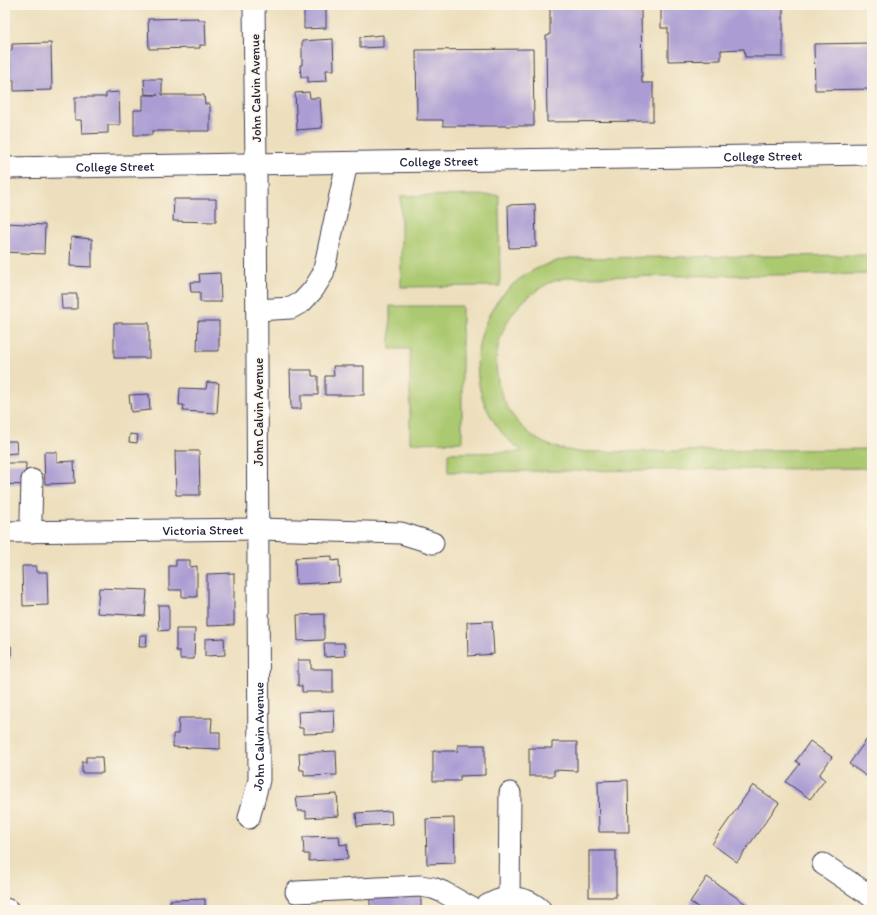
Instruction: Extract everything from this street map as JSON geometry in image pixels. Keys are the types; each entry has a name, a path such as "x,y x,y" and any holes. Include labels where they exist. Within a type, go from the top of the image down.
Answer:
{"street":[{"name":"John Calvin Avenue","path":"249,818 260,780 254,5"},
{"name":"College Street","path":"5,168 872,154"},
{"path":"257,310 291,308 302,302 313,290 324,274 347,163"},
{"path":"31,532 30,518 32,480"},
{"name":"Victoria Street","path":"5,532 258,529 401,533 433,543"},
{"path":"509,898 510,793"},
{"path":"823,864 872,897"},
{"path":"296,892 420,886 433,888 446,893 475,910"},
{"path":"481,910 487,905 498,900 509,898 523,899 541,910"}],"green space":[{"path":"499,195 500,286 401,287 401,196"},
{"path":"872,256 872,274 574,277 554,281 532,294 519,306 509,320 501,335 497,351 496,367 504,400 513,416 532,436 541,442 558,448 578,452 872,449 872,468 448,472 448,453 523,452 503,434 489,413 482,398 477,366 478,349 488,318 496,304 506,291 535,269 552,262 570,258"},
{"path":"390,306 462,306 462,442 410,443 410,349 390,349"}],"building":[{"path":"304,5 326,5 326,28 304,29"},
{"path":"550,5 692,5 692,8 744,8 744,5 783,5 783,57 745,57 744,49 721,50 721,60 668,61 668,28 661,28 661,9 641,8 642,83 653,83 653,121 547,122 546,36 550,35"},
{"path":"198,18 198,20 205,20 206,45 200,45 200,48 149,49 148,19"},
{"path":"383,35 383,47 360,48 360,37"},
{"path":"333,39 334,70 326,70 327,81 308,82 308,77 301,77 300,65 302,65 302,41"},
{"path":"51,43 52,90 14,91 14,80 5,81 5,51 12,51 12,44"},
{"path":"872,43 872,89 815,90 814,44"},
{"path":"533,49 534,126 443,126 443,120 417,120 416,50"},
{"path":"144,79 162,79 162,95 204,95 205,104 210,104 210,131 152,131 152,135 134,135 134,110 143,110 143,95 158,95 145,94"},
{"path":"119,92 120,125 108,125 108,133 82,134 81,120 75,120 75,97 106,97 106,93"},
{"path":"309,92 310,98 320,98 322,128 297,130 295,93"},
{"path":"174,199 216,199 216,222 173,221"},
{"path":"535,204 536,247 509,248 508,205"},
{"path":"5,223 45,225 44,254 5,252"},
{"path":"71,237 92,239 92,267 70,266"},
{"path":"220,273 221,302 200,302 200,292 191,292 190,282 200,282 199,274"},
{"path":"61,294 77,294 77,309 62,309"},
{"path":"198,321 219,321 219,351 197,351"},
{"path":"114,323 149,323 149,358 114,358"},
{"path":"333,366 364,366 364,395 325,395 325,376 334,376"},
{"path":"290,370 312,370 312,376 318,376 318,395 301,395 301,409 291,409"},
{"path":"207,382 219,383 217,413 183,411 184,405 179,405 180,388 206,389"},
{"path":"149,394 150,410 131,412 129,395"},
{"path":"130,434 138,435 137,443 129,442"},
{"path":"5,441 16,441 17,453 5,454"},
{"path":"175,451 199,451 200,495 176,495"},
{"path":"44,452 57,452 57,462 74,461 75,483 45,484"},
{"path":"5,463 26,463 25,485 5,484"},
{"path":"332,556 332,561 339,560 340,582 296,584 295,558"},
{"path":"176,560 190,560 190,567 197,566 197,597 182,597 182,590 169,590 169,566 176,566"},
{"path":"22,566 36,566 36,572 47,572 48,605 23,606"},
{"path":"234,573 234,625 207,626 207,574"},
{"path":"99,588 147,590 145,616 97,613"},
{"path":"158,605 169,605 169,630 159,631"},
{"path":"324,614 324,640 298,641 297,615"},
{"path":"492,621 494,654 468,656 467,622"},
{"path":"176,629 195,629 194,659 180,659 180,651 176,651"},
{"path":"140,635 147,635 146,647 139,647"},
{"path":"224,638 225,655 205,656 205,639"},
{"path":"324,643 344,643 345,656 325,657"},
{"path":"5,646 11,646 11,658 5,659"},
{"path":"298,660 311,660 311,669 333,669 333,692 302,692 302,686 298,686"},
{"path":"334,710 335,733 303,734 303,728 299,728 298,712"},
{"path":"179,718 212,718 211,732 220,732 220,749 173,747 173,734 178,734"},
{"path":"867,739 872,742 872,780 849,764"},
{"path":"810,741 832,757 819,775 825,780 810,799 786,782 800,764 796,761"},
{"path":"552,742 577,742 577,771 554,770 554,776 529,776 529,748 552,748"},
{"path":"458,745 485,745 485,775 460,776 460,781 433,781 433,751 458,751"},
{"path":"336,751 337,775 304,776 304,770 300,770 299,753"},
{"path":"86,757 102,757 103,773 82,773 82,762 86,762"},
{"path":"628,780 629,832 599,832 598,781"},
{"path":"753,785 779,803 737,862 712,844"},
{"path":"337,794 339,816 306,818 306,811 298,811 296,797"},
{"path":"391,811 392,824 357,826 356,813"},
{"path":"454,818 455,863 427,864 426,819"},
{"path":"339,836 340,845 347,844 348,859 309,861 309,854 304,854 303,837"},
{"path":"589,851 616,851 616,897 589,897"},
{"path":"707,877 749,906 746,910 702,910 690,902"},
{"path":"370,897 421,897 421,910 370,910"},
{"path":"205,899 205,910 136,910 136,907 170,906 170,900"}]}
